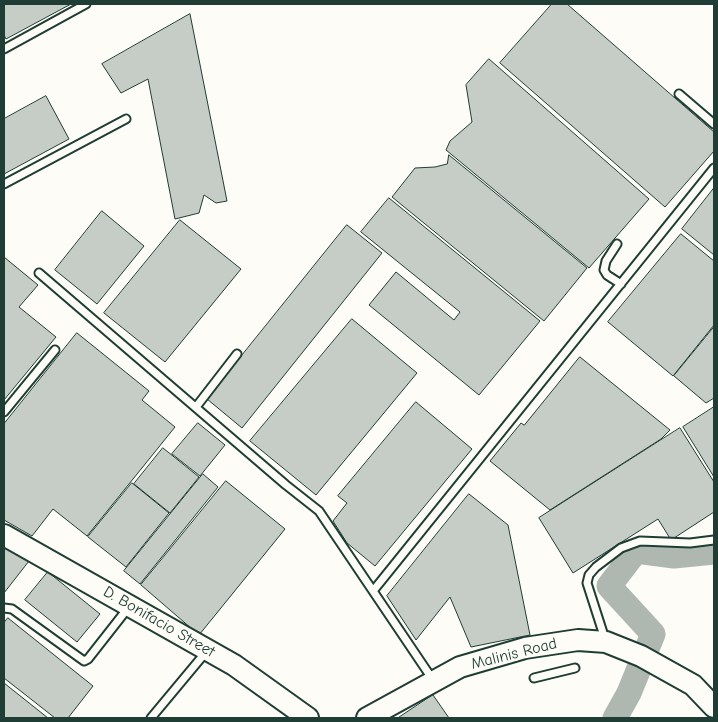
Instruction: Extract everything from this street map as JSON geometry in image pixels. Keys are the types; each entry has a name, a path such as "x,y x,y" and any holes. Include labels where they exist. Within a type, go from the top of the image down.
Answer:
{"main road":[{"name":"D. Bonifacio Street","path":"4,535 208,649 234,665 308,718"},
{"name":"Malinis Road","path":"367,718 460,667 526,648 578,640 606,642 648,659 693,685 714,707"}],"lane":[{"path":"4,48 86,4"},
{"path":"679,94 714,124"},
{"path":"4,184 126,119"},
{"path":"373,591 713,171"},
{"path":"617,244 606,261 604,270 607,275 621,284"},
{"path":"40,273 319,511 434,680"},
{"path":"4,412 55,350"},
{"path":"196,408 237,354"},
{"path":"606,642 587,583 589,575 596,567 621,548 640,541 690,543 714,540"},
{"path":"4,608 12,609 84,661 88,659 130,605"},
{"path":"150,718 208,649"},
{"path":"534,678 575,668"}],"building":[{"path":"4,4 71,4 6,39 4,35"},
{"path":"552,4 567,4 714,132 714,151 665,207 500,63"},
{"path":"190,14 227,201 216,203 204,195 199,213 175,219 148,79 121,93 102,64"},
{"path":"489,59 649,199 589,268 446,150 450,141 472,122 466,85"},
{"path":"46,96 69,139 4,174 4,119"},
{"path":"449,155 587,268 544,321 392,197 415,168 447,164"},
{"path":"714,188 714,255 682,229"},
{"path":"389,198 540,321 479,395 369,305 396,272 454,320 460,312 361,232"},
{"path":"102,211 144,246 97,304 55,270"},
{"path":"180,220 241,269 165,362 104,313"},
{"path":"347,225 382,253 242,428 207,399"},
{"path":"681,234 714,261 714,325 673,376 608,322"},
{"path":"4,257 38,285 19,307 56,337 4,400"},
{"path":"352,319 417,373 316,495 250,441"},
{"path":"714,327 714,398 706,403 674,376"},
{"path":"77,333 149,391 142,400 175,427 87,536 53,509 32,536 4,520 4,424"},
{"path":"580,357 670,430 661,439 550,510 490,461 521,423 524,425"},
{"path":"416,402 472,449 375,566 347,543 333,521 347,503 338,496"},
{"path":"714,407 714,477 683,427"},
{"path":"198,423 225,445 200,476 172,454"},
{"path":"680,428 714,482 714,512 671,540 658,519 573,573 539,518"},
{"path":"163,448 199,477 170,513 134,484"},
{"path":"203,474 218,487 140,584 124,571"},
{"path":"226,481 285,529 199,635 141,585"},
{"path":"132,483 169,513 126,567 88,537"},
{"path":"469,494 508,525 530,635 471,647 450,597 416,640 387,596"},
{"path":"4,546 29,561 4,593"},
{"path":"48,572 100,614 77,642 25,600"},
{"path":"8,618 93,686 68,718 55,718 4,678 4,623"},
{"path":"4,683 48,718 4,718"},
{"path":"433,695 449,718 398,718"}],"waterway":[{"path":"615,718 629,693 653,634 609,586 636,551 674,556 714,552"}]}
